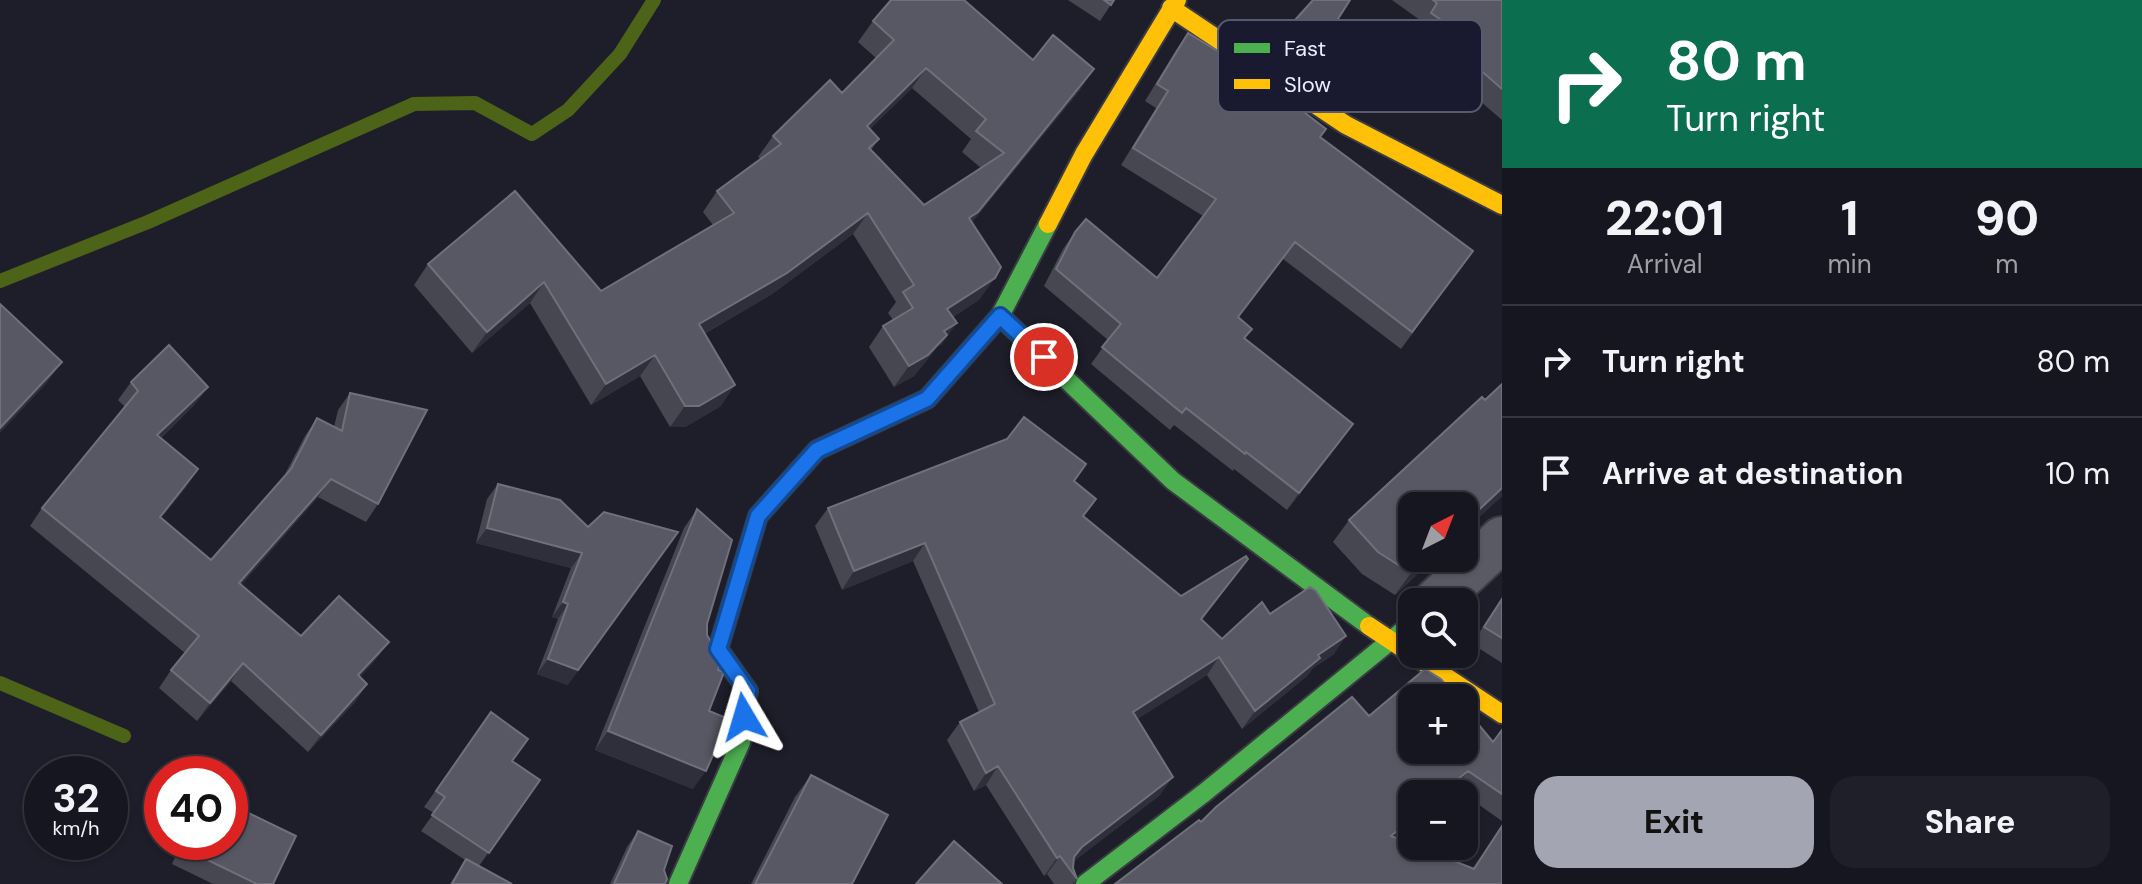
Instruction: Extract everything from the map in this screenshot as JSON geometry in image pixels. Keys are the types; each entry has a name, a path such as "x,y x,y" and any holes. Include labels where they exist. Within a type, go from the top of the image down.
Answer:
{"street":[{"path":"678,884 741,742 748,691 718,649 758,516 817,450 927,399 1000,316 1084,154 1174,4 1218,35"},
{"path":"1328,112 1346,125 1502,205"},
{"path":"1000,316 1173,481 1391,643 1502,714"},
{"path":"1450,588 1502,539"},
{"path":"1085,884 1204,793 1398,636"}],"building":[{"path":"891,0 964,0 1033,60 1053,35 1094,69 978,212 969,218 1001,267 995,278 947,309 957,323 944,331 947,335 928,355 909,366 883,326 913,308 903,292 914,285 868,213 787,273 699,324 735,385 699,406 685,406 655,355 606,384 544,282 487,332 428,264 515,191 601,291 734,213 717,191 781,144 773,136 830,80 842,93 894,40 873,21","holes":["926,68 986,119 976,131 1004,153 924,205 869,148 879,139 867,126"]},
{"path":"1313,0 1350,0 1337,20 1295,20"},
{"path":"1433,0 1502,0 1502,89 1482,71 1482,20 1441,20 1431,13 1437,3"},
{"path":"1188,33 1218,51 1218,112 1304,112 1326,129 1320,137 1473,251 1412,332 1295,242 1238,317 1252,329 1244,338 1353,424 1299,493 1186,408 1182,413 1102,347 1121,324 1056,269 1075,232 1086,219 1157,278 1216,199 1133,148 1168,91 1157,84"},
{"path":"0,304 62,362 0,428"},
{"path":"169,345 208,387 157,435 198,469 160,517 211,560 291,469 317,418 342,431 350,393 427,410 378,504 331,479 239,583 301,636 339,596 389,642 358,675 367,684 321,735 243,663 210,703 171,670 199,636 42,508 138,391 131,382"},
{"path":"1502,384 1502,488 1478,511 1478,492 1398,492 1398,565 1378,552 1349,520 1482,397 1485,400"},
{"path":"1024,417 1086,464 1074,481 1096,499 1083,516 1181,596 1246,556 1248,559 1201,619 1222,639 1262,602 1270,614 1310,587 1316,591 1346,636 1318,655 1320,658 1255,711 1219,657 1133,712 1173,777 1082,847 1074,857 1073,868 1077,879 1060,856 1057,858 998,766 986,773 960,722 995,704 925,543 854,571 828,508 1007,439"},
{"path":"498,484 560,500 588,527 604,512 678,532 578,670 548,659 568,604 563,602 582,553 487,528"},
{"path":"697,509 732,540 707,624 707,635 721,659 718,670 724,672 709,711 729,719 706,771 608,731"},
{"path":"1502,599 1502,638 1484,627"},
{"path":"1425,669 1445,684 1407,684"},
{"path":"1398,692 1398,764 1478,764 1478,724 1493,742 1502,730 1502,794 1468,771 1457,780 1398,780 1398,830 1391,836 1398,839 1398,860 1452,860 1474,869 1502,826 1502,884 1115,884 1199,820 1201,822 1352,697 1369,716"},
{"path":"491,712 528,739 512,761 540,780 489,853 432,815 445,797 436,791"},
{"path":"811,775 888,815 852,884 755,884"},
{"path":"248,813 296,836 273,884 257,884 208,860 248,860"},
{"path":"638,831 672,846 664,870 665,884 614,884"},
{"path":"954,841 1002,884 916,884"},
{"path":"466,859 512,884 452,884"}],"waterway":[{"path":"0,281 148,222 414,104 475,103 532,134 568,110 620,54 654,0"},
{"path":"0,683 124,736"}],"traffic: fast":[{"path":"678,884 741,742 748,691 718,649 758,516 817,450 927,399 1000,316 1048,224"},
{"path":"1000,316 1173,481 1369,626"},
{"path":"1085,884 1204,793 1398,635"}],"traffic: slow":[{"path":"1048,224 1084,154 1177,0"},
{"path":"1171,8 1218,39"},
{"path":"1327,112 1502,205"},
{"path":"1369,626 1502,714"}],"route":[{"path":"744,717 748,691 718,649 758,516 817,450 927,399 1000,316 1044,357"}]}
